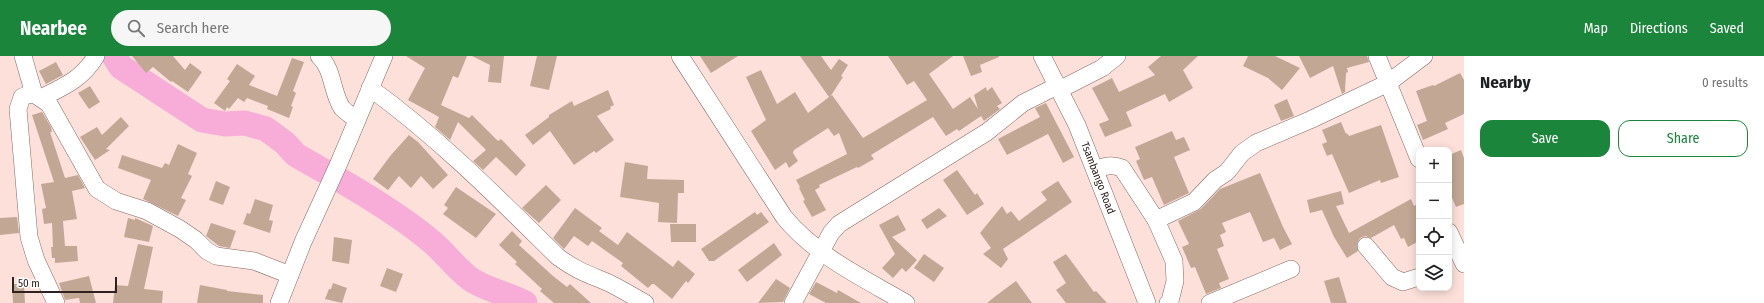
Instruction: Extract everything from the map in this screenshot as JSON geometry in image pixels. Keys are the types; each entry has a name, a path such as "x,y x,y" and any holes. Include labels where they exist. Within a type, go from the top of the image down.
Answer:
{"street":[{"path":"23,56 38,96 49,104 97,189 116,201 147,211 180,229 196,240 207,251 216,256 254,261 290,275"},
{"path":"56,303 36,260 29,237 18,109 19,102 22,97 27,95 38,96 78,78 91,65 96,56"},
{"path":"319,56 328,68 335,92 343,109 357,120"},
{"path":"279,303 303,242 339,164 384,56"},
{"path":"680,56 784,217 793,228 820,253 906,303"},
{"name":"Tsambango Road","path":"1042,56 1077,125 1147,303"},
{"path":"793,303 830,233 839,224 987,132 1024,103 1102,68 1117,56"},
{"path":"1378,56 1416,151"},
{"path":"1156,220 1194,202 1215,180 1227,172 1242,153 1256,143 1310,120 1388,82 1424,56"},
{"path":"370,88 405,114 437,141 563,260 578,270 608,283 645,303"},
{"path":"1095,170 1106,165 1114,165 1122,168 1156,220 1174,262 1175,281 1170,302"},
{"path":"1452,242 1458,261"},
{"path":"1366,246 1392,277 1403,282 1416,278"},
{"path":"1210,303 1291,269"}],"building":[{"path":"132,56 173,56 185,70 190,63 202,72 188,92 172,81 171,82 153,67 146,73"},
{"path":"406,56 467,56 458,78 453,76 441,105 469,118 472,115 498,141 501,139 526,165 516,176 496,157 483,170 473,161 486,150 458,122 450,140 435,127 439,117 408,100 425,68"},
{"path":"472,56 504,56 501,83 488,82 490,65"},
{"path":"537,56 557,56 549,90 530,86"},
{"path":"700,56 738,56 711,73"},
{"path":"800,56 821,56 831,70 839,59 848,65 841,76 843,77 830,97 832,95 863,138 927,100 914,81 907,85 888,56 953,56 929,74 953,109 970,97 978,109 974,95 986,87 987,91 992,87 1002,103 997,106 1000,109 984,121 981,116 959,131 957,129 946,136 933,117 871,155 874,159 858,168 857,167 819,185 820,187 815,190 826,210 812,217 803,201 805,200 796,180 847,154 839,133 834,136 828,128 794,150 793,153 798,161 789,168 786,162 775,170 751,131 766,120 746,77 761,70 777,104 795,92 808,113 829,97"},
{"path":"963,56 999,57 980,65 982,72 971,76"},
{"path":"1161,56 1198,56 1183,70 1193,88 1169,102 1165,94 1126,112 1132,126 1105,137 1099,124 1109,120 1092,88 1112,78 1119,92 1155,75 1148,67"},
{"path":"1248,56 1275,56 1300,68 1282,90 1268,78 1243,66"},
{"path":"1299,56 1367,56 1369,62 1347,68 1348,72 1346,73 1345,92 1342,94 1333,66 1310,78"},
{"path":"292,58 304,62 293,91 296,93 291,106 293,107 289,118 267,109 268,106 247,98 244,102 238,98 229,109 227,107 225,111 214,103 230,81 227,79 237,64 255,76 249,85 277,96"},
{"path":"56,62 63,75 46,84 39,71"},
{"path":"1460,73 1464,80 1464,114 1445,123 1448,129 1423,140 1417,125 1427,121 1416,91 1433,85 1434,86"},
{"path":"90,86 100,102 89,109 78,93"},
{"path":"608,90 614,105 610,107 611,109 597,116 614,140 596,153 594,151 574,165 550,131 533,145 525,135 549,117 549,115 572,101 574,106"},
{"path":"1287,99 1294,116 1281,121 1274,105"},
{"path":"1046,103 1074,157 1063,163 1048,134 1007,155 998,139 1040,117 1035,108"},
{"path":"42,112 51,127 52,132 50,132 65,178 78,175 85,188 72,191 77,219 63,221 65,246 77,246 78,261 55,263 55,258 52,258 52,223 44,224 42,209 46,208 41,184 54,182 32,115"},
{"path":"121,117 129,126 106,149 110,150 95,160 80,137 97,127 102,135"},
{"path":"1341,122 1346,134 1347,133 1349,136 1381,125 1399,177 1381,183 1380,180 1349,193 1332,154 1327,156 1322,144 1327,142 1322,130"},
{"path":"1172,131 1176,140 1184,137 1190,150 1174,157 1189,193 1164,205 1152,177 1144,180 1136,161 1140,159 1135,147"},
{"path":"409,135 418,142 448,175 433,189 421,176 411,188 399,176 388,190 373,179 391,155"},
{"path":"178,144 197,153 188,174 192,176 181,198 186,200 178,216 143,199 151,180 118,168 122,155 162,168 165,163 169,165"},
{"path":"1461,150 1464,158 1464,204 1456,207 1452,198 1452,154"},
{"path":"625,162 648,166 647,179 684,180 684,193 678,193 677,223 658,222 659,203 620,197"},
{"path":"957,170 975,195 977,193 984,204 967,215 943,180"},
{"path":"1260,173 1283,227 1292,244 1280,250 1274,238 1263,242 1250,212 1222,223 1226,232 1220,235 1224,246 1217,249 1229,279 1219,283 1221,288 1206,294 1195,267 1191,268 1182,247 1189,244 1178,221 1201,209 1220,189"},
{"path":"216,181 230,187 223,205 209,200"},
{"path":"1058,181 1072,202 1003,249 1008,259 1001,268 983,254 991,248 980,233 1002,206 1007,214 1011,211 1019,221 1047,200 1041,192"},
{"path":"546,185 561,200 539,223 522,208"},
{"path":"456,187 496,214 476,238 443,214 448,208 444,205"},
{"path":"1341,191 1344,204 1336,206 1349,233 1411,199 1414,206 1416,205 1416,243 1408,247 1404,238 1401,239 1394,225 1371,238 1365,236 1360,238 1357,243 1358,251 1347,258 1334,237 1322,210 1310,213 1307,200"},
{"path":"255,199 273,205 269,220 273,221 270,233 243,224 247,213 250,214"},
{"path":"575,208 602,228 599,231 618,245 627,232 673,267 678,260 695,274 688,283 686,281 672,299 654,284 648,288 621,266 623,263 592,241 588,246 574,236 564,249 553,238"},
{"path":"939,208 947,216 927,229 921,220"},
{"path":"755,212 757,215 761,212 769,222 714,261 709,261 701,249"},
{"path":"898,215 906,230 892,237 917,260 906,272 902,268 893,278 882,268 895,254 879,225"},
{"path":"17,217 19,233 0,235 0,218"},
{"path":"128,218 135,220 135,218 153,226 149,242 124,237"},
{"path":"211,223 236,231 230,248 219,246 206,236"},
{"path":"670,224 696,224 696,242 671,242"},
{"path":"512,231 522,241 519,245 553,276 567,287 570,284 591,303 554,303 540,291 542,289 515,264 517,262 499,245"},
{"path":"334,237 352,240 349,264 332,261"},
{"path":"774,243 782,255 747,282 738,270"},
{"path":"138,244 153,247 144,289 163,291 162,303 113,303 115,285 128,286"},
{"path":"924,254 944,268 934,282 914,268"},
{"path":"1066,254 1094,292 1096,291 1107,303 1066,303 1056,290 1066,283 1053,262"},
{"path":"387,268 403,274 396,292 380,286"},
{"path":"89,276 96,303 80,303 79,298 65,300 59,283"},
{"path":"1339,277 1347,303 1331,303 1324,281"},
{"path":"776,279 790,288 783,302 758,303"},
{"path":"1016,281 1032,303 987,303 997,295"},
{"path":"816,282 837,293 838,290 861,303 826,303 809,294"},
{"path":"333,283 347,288 342,303 325,299"},
{"path":"12,284 24,284 25,303 13,303"},
{"path":"200,285 227,291 263,295 263,303 197,303"}],"waterway":[{"path":"114,56 121,67 202,120 225,124 245,123 266,129 285,143 296,155 324,171"},
{"path":"340,180 388,209 422,233 459,269 475,282 525,303"}]}
